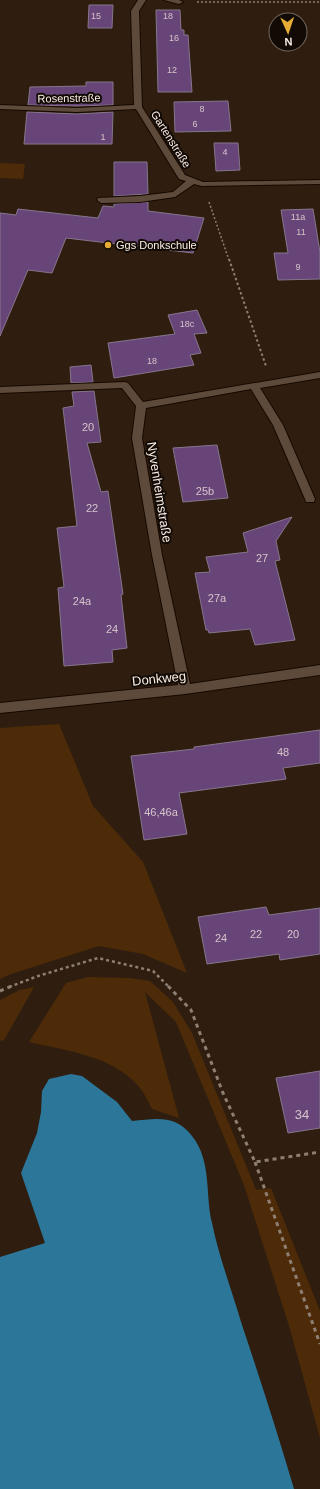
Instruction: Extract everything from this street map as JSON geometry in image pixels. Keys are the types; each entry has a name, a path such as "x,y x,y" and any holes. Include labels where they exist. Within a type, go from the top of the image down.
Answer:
{"street":[{"name":"Gartenstraße","path":"142,0 135,11 138,107 182,177 202,184 320,182"},
{"path":"168,0 179,2"},
{"name":"Rosenstraße","path":"0,107 77,110 138,107"},
{"path":"101,200 140,199 175,194 192,181"},
{"path":"0,390 125,385 142,406 320,375"},
{"path":"254,386 278,425 310,499"},
{"name":"Nyvenheimstraße","path":"142,406 137,438 157,555 185,689"},
{"name":"Donkweg","path":"0,708 185,689 320,670"}],"path":[{"path":"179,2 320,2"},
{"path":"202,184 272,383"},
{"path":"0,991 38,976 98,958 153,971 191,1010 223,1093 255,1162 320,1344"},
{"path":"255,1162 320,1152"}],"shaded area":[{"path":"0,163 25,164 23,179 0,178"},
{"path":"59,724 93,806 143,862 187,973 143,954 99,946 11,974 0,979 0,728"},
{"path":"88,977 129,978 150,981 173,1002 192,1033 256,1190 271,1188 320,1311 320,1438 290,1329 244,1185 176,1022 145,992 179,1118 152,1109 143,1092 120,1070 91,1057 75,1052 29,1042 66,983"},
{"path":"34,987 4,1040 0,1041 0,1000 20,990"}],"water":[{"path":"71,1074 82,1076 117,1102 132,1121 157,1119 172,1121 186,1129 198,1146 203,1156 207,1178 210,1212 218,1248 294,1489 0,1489 0,1257 45,1243 21,1173 37,1133 41,1112 42,1091 49,1079"}],"building":[{"path":"89,5 113,5 112,28 88,28"},
{"path":"156,10 180,10 181,30 184,30 184,35 188,35 192,92 158,92"},
{"path":"86,82 113,82 113,105 28,105 30,87 86,86"},
{"path":"228,101 231,131 175,132 174,102"},
{"path":"27,112 77,114 113,112 112,144 24,144"},
{"path":"214,143 238,143 240,170 216,171"},
{"path":"114,162 147,162 148,194 114,196"},
{"path":"148,202 148,211 204,218 193,253 66,238 52,273 28,270 0,336 0,213 16,215 18,209 98,218 103,206 114,207 114,204"},
{"path":"313,209 320,252 320,279 278,280 274,253 288,253 281,210"},
{"path":"197,310 207,333 194,334 201,353 190,355 194,365 114,378 108,343 175,334 168,315"},
{"path":"91,365 93,382 71,383 70,367"},
{"path":"94,391 101,442 87,443 101,492 108,491 123,594 121,595 127,648 112,650 113,662 64,666 58,588 64,587 57,528 77,526 63,408 74,406 72,392"},
{"path":"217,445 228,498 183,502 173,448"},
{"path":"292,517 276,541 280,560 275,561 295,640 255,645 250,629 209,633 208,630 206,630 195,573 210,572 206,557 248,552 243,533"},
{"path":"320,730 320,763 283,768 286,779 179,793 187,834 144,840 131,756 194,749 194,747"},
{"path":"266,907 269,915 320,908 320,954 280,960 279,954 207,964 198,917"},
{"path":"320,1071 320,1128 288,1133 276,1078"}],"place":[{"name":"Ggs Donkschule","path":"108,245"}]}
